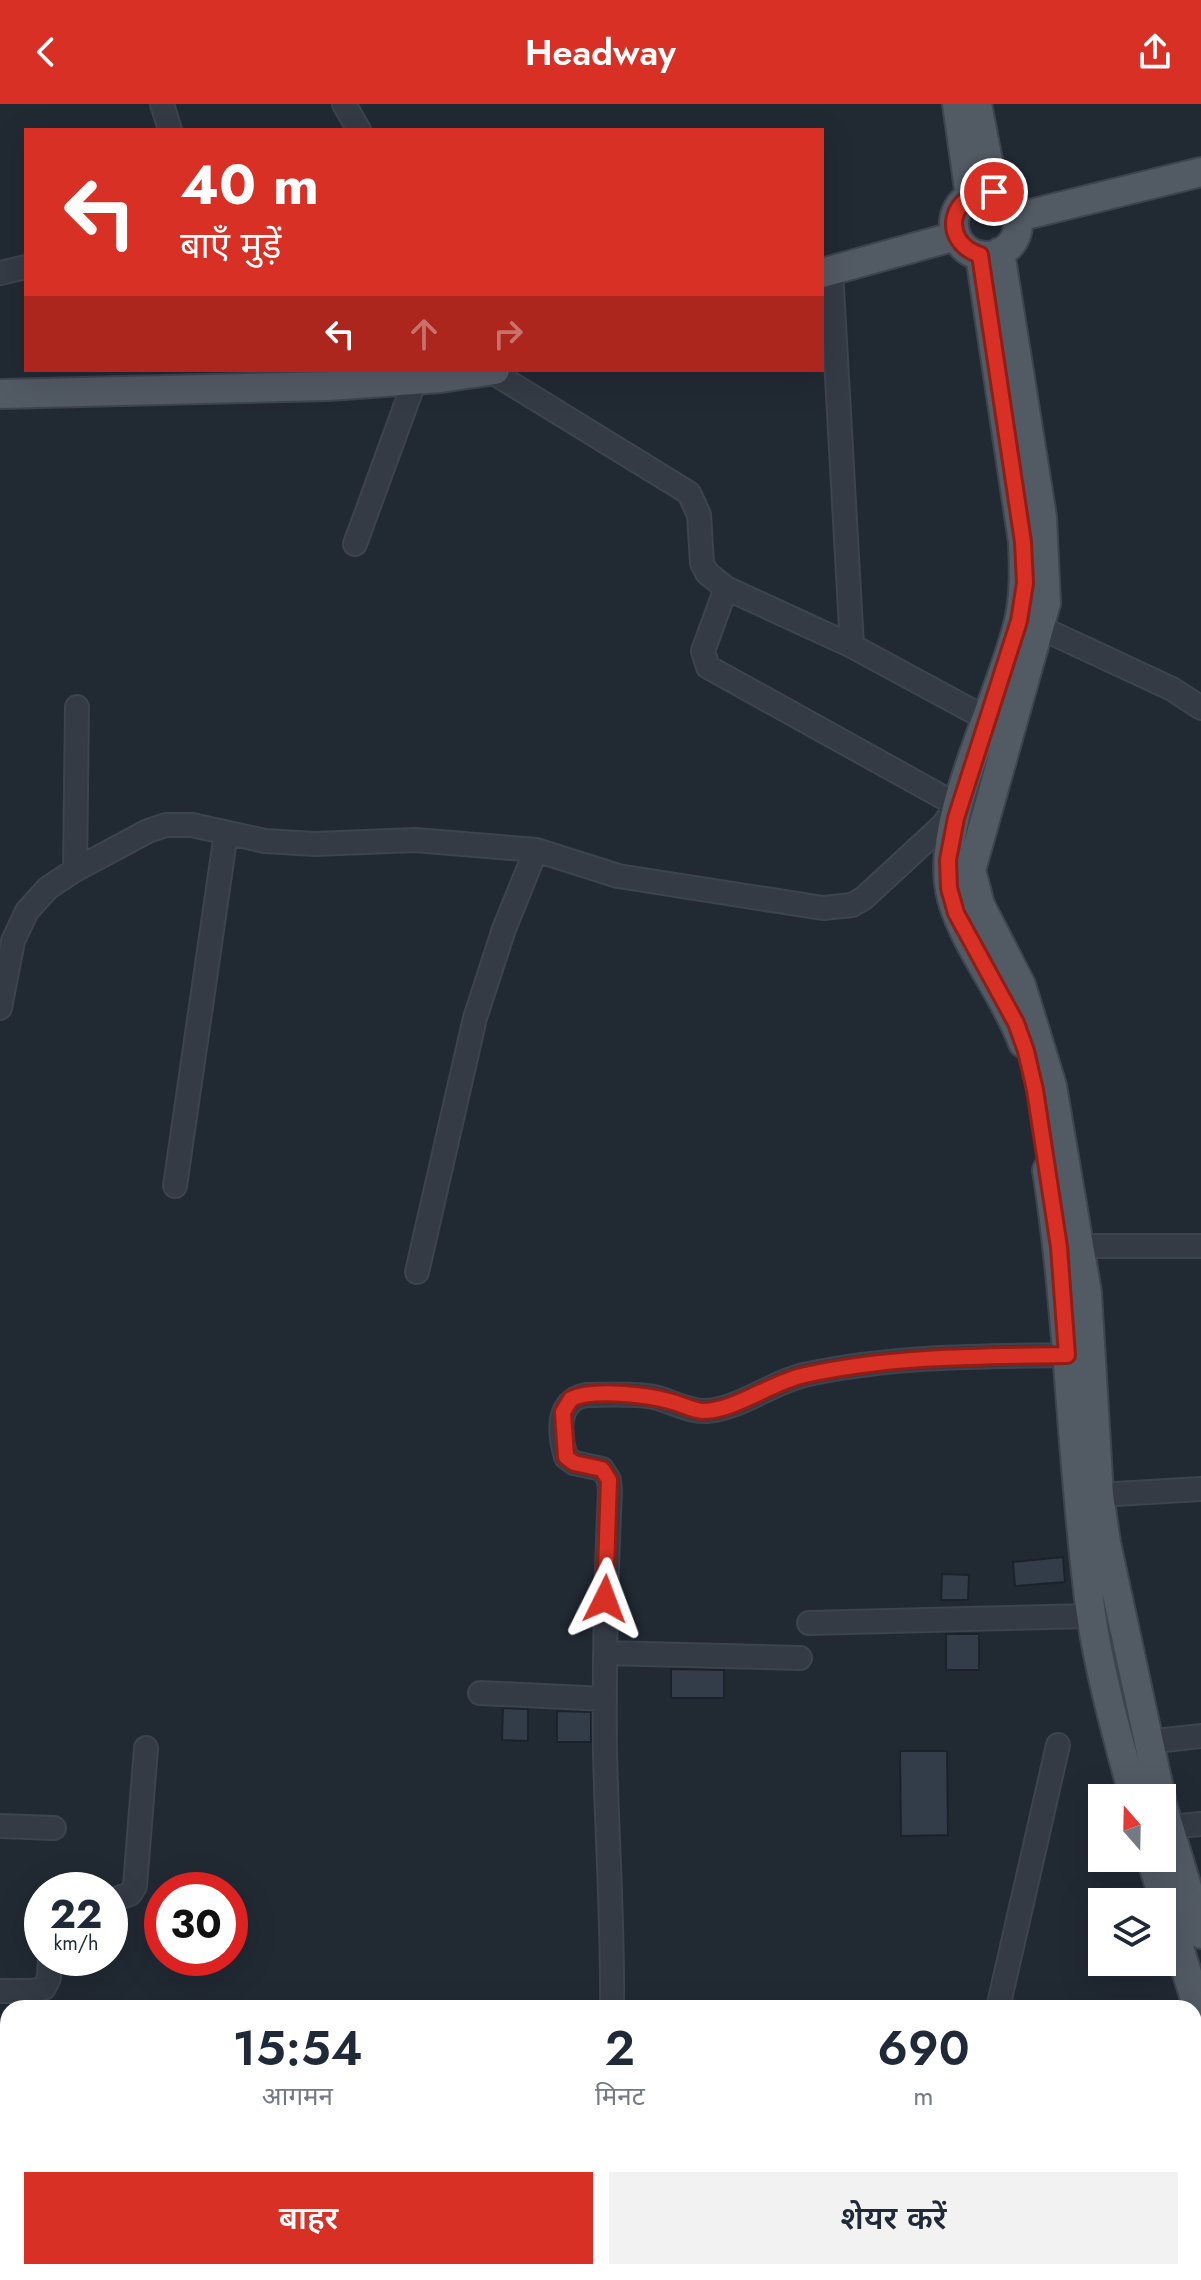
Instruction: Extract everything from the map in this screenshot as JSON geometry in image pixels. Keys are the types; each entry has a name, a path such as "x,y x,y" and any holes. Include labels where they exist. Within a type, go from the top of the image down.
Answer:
{"main road":[{"path":"957,104 982,194"},
{"path":"977,104 982,194"},
{"path":"1018,217 1201,172"},
{"path":"982,194 1006,199 1018,217 1018,230 1013,241 990,254 970,252 956,236 955,214 961,203 982,194"},
{"path":"827,272 956,236"},
{"path":"990,254 1042,517 1046,603 971,870 980,905 1021,985 1052,1086 1087,1293 1099,1495 1106,1543 1158,1784"},
{"path":"990,254 1025,583 1019,621 956,818 948,860 949,888 956,913 1016,1023 1035,1090 1059,1247 1091,1616 1130,1784"},
{"path":"0,394 329,386 476,372"},
{"path":"1176,1852 1201,1934"},
{"path":"1155,1872 1195,2000"}],"street":[{"path":"162,104 169,128"},
{"path":"344,104 358,128"},
{"path":"0,273 24,267"},
{"path":"827,272 852,646"},
{"path":"494,372 689,493 699,515 702,563 707,573 726,588 852,646 987,719"},
{"path":"355,544 415,380"},
{"path":"0,1006 19,925 48,888 148,831 166,825 192,825 265,841 315,844 415,840 536,850 618,876 838,908 852,905 864,898 943,825 950,815 951,805 946,799 708,667 703,651 726,588"},
{"path":"1039,627 1172,689 1201,708"},
{"path":"1172,689 1201,687"},
{"path":"75,870 77,707"},
{"path":"175,1186 226,833"},
{"path":"417,1272 475,1018 504,929 536,850"},
{"path":"1080,1246 1201,1246"},
{"path":"612,2000 605,1699 610,1491 609,1480 602,1469 574,1463 566,1457 563,1412 571,1399 586,1395 650,1397 705,1411 723,1408 780,1382 806,1375 895,1361 1067,1355"},
{"path":"1099,1495 1201,1489"},
{"path":"809,1623 1091,1616"},
{"path":"605,1653 800,1658"},
{"path":"480,1693 605,1699"},
{"path":"1147,1742 1201,1736"},
{"path":"1000,2000 1058,1745"},
{"path":"128,1895 135,1886 146,1748"},
{"path":"1176,1818 1201,1824"},
{"path":"0,1826 54,1828"},
{"path":"0,1991 44,1988 49,1976"}],"building":[{"path":"1063,1557 1065,1582 1015,1586 1013,1562"},
{"path":"942,1574 969,1575 968,1600 941,1600"},
{"path":"946,1634 979,1634 979,1670 946,1670"},
{"path":"671,1669 724,1670 724,1698 671,1698"},
{"path":"503,1708 528,1709 528,1741 502,1740"},
{"path":"557,1711 591,1712 591,1742 557,1742"},
{"path":"900,1751 947,1751 948,1835 901,1836"}],"route":[{"path":"605,1599 609,1480 602,1469 574,1463 568,1460 564,1452 563,1412 576,1396 650,1397 705,1411 723,1408 780,1382 806,1375 895,1361 1067,1355 1059,1247 1026,1051 1016,1023 956,913 949,888 948,860 956,818 1019,621 1025,583 1023,542 980,255 962,245 954,226 955,214 961,203 981,192 994,192"}]}
